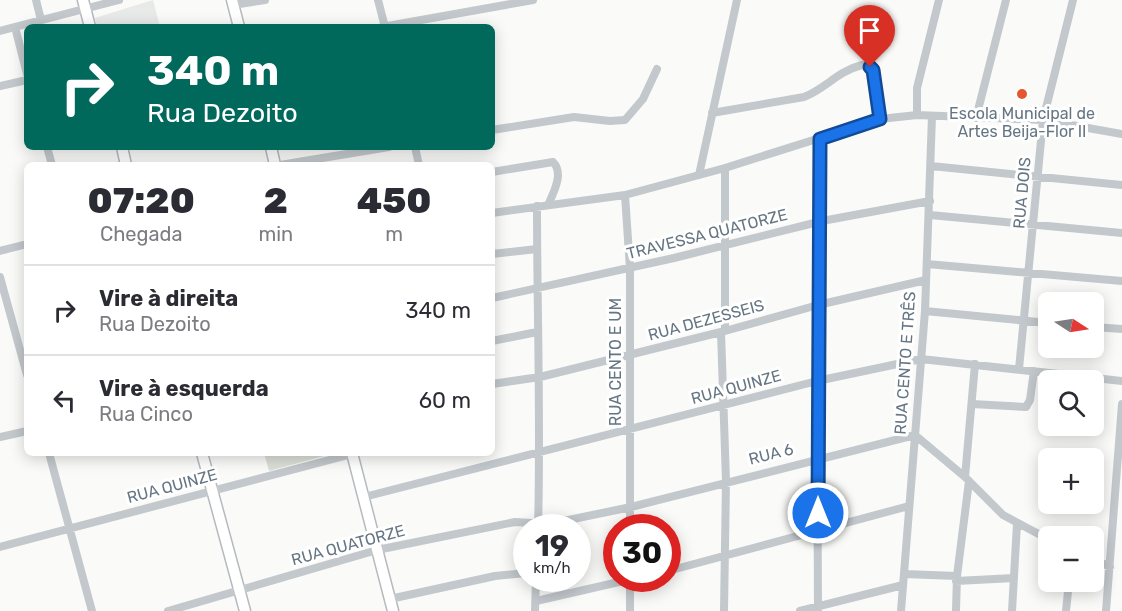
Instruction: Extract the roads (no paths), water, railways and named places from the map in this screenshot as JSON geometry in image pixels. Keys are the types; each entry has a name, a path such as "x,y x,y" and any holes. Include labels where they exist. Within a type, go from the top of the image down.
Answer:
{"main road":[{"path":"232,2 238,24"},
{"path":"84,4 89,24"},
{"path":"203,456 245,611"},
{"path":"353,456 393,611"}],"street":[{"path":"36,0 41,20"},
{"path":"26,24 84,4 119,0"},
{"path":"232,2 265,0"},
{"path":"378,0 383,24"},
{"path":"399,24 510,2 533,0"},
{"path":"699,175 737,0"},
{"path":"917,116 917,88 939,0"},
{"path":"976,117 1006,0"},
{"name":"RUA DOIS","path":"1019,369 1040,175 1043,120 1073,0"},
{"path":"0,31 24,25"},
{"path":"15,27 24,62"},
{"path":"712,113 804,97 851,68 862,65 873,70 880,119"},
{"path":"495,130 574,117 618,122 625,120 643,99 657,69"},
{"path":"0,86 24,81"},
{"path":"495,213 549,203 625,195 725,168 880,119 917,116 1043,120 1122,134"},
{"name":"RUA CENTO E TRÊS","path":"901,611 925,311 932,117"},
{"path":"818,609 817,381 822,221 820,139"},
{"path":"296,162 370,150"},
{"path":"495,171 553,162 558,171 549,203"},
{"path":"931,166 1040,175 1122,185"},
{"path":"724,611 726,481 723,332 724,261 728,243 725,168"},
{"name":"RUA CENTO E UM","path":"625,195 630,269 631,514"},
{"name":"TRAVESSA QUATORZE","path":"495,297 630,269 822,221 930,201"},
{"path":"537,206 536,290 540,377 538,514"},
{"path":"930,215 1122,233"},
{"path":"0,251 24,245"},
{"path":"495,254 537,249"},
{"path":"927,264 1122,281"},
{"path":"0,277 24,364"},
{"name":"RUA DEZESSEIS","path":"495,384 540,377 723,332 818,305 926,280"},
{"path":"925,311 1038,322"},
{"path":"1104,328 1122,329"},
{"path":"495,340 537,332"},
{"name":"RUA QUINZE","path":"363,496 630,431 817,381 921,359 1122,381"},
{"path":"956,611 956,578 967,479 975,364"},
{"path":"972,404 1026,407 1030,400 1034,371"},
{"path":"1106,611 1120,470 1122,404"},
{"path":"0,437 24,432"},
{"path":"915,435 967,479 989,503 1017,524 1038,533"},
{"name":"RUA 6","path":"591,515 631,507 818,457 915,435"},
{"path":"50,456 92,611"},
{"name":"RUA QUINZE","path":"0,547 344,456"},
{"path":"681,568 909,506"},
{"name":"RUA QUATORZE","path":"168,611 377,550 513,522"},
{"path":"1012,611 1017,524"},
{"path":"1112,549 1122,549"},
{"path":"1104,564 1110,567"},
{"path":"390,599 495,576 513,574"},
{"path":"904,574 956,578 1014,578"},
{"path":"800,611 818,609 903,585"},
{"path":"536,606 603,587"},
{"path":"630,592 630,611"},
{"path":"1066,611 1068,592"}],"place":[{"name":"Escola Municipal de Artes Beija-Flor II","path":"1022,94"}]}
